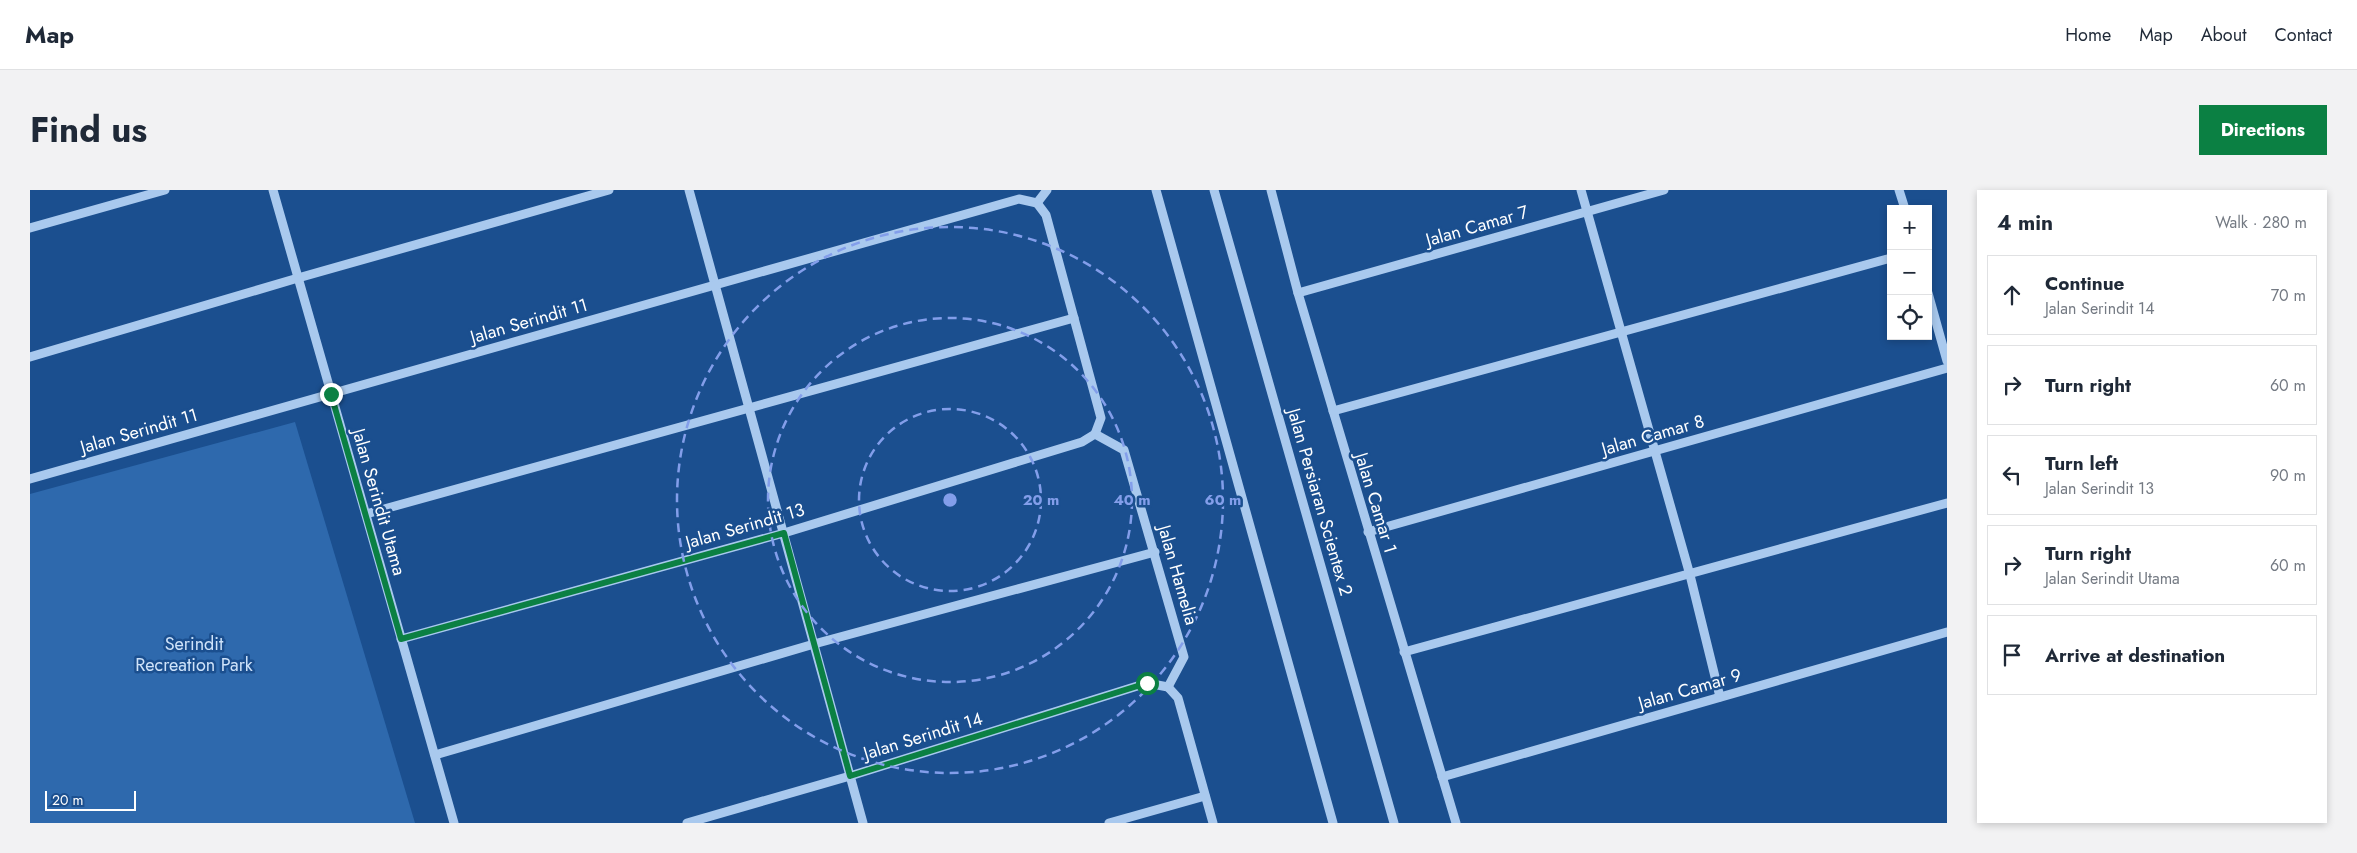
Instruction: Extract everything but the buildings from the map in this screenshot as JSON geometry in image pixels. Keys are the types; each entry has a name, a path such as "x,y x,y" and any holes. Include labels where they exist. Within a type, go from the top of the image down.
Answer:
{"street":[{"path":"30,228 165,190"},
{"name":"Jalan Serindit Utama","path":"272,190 454,823"},
{"path":"30,357 298,278 609,190"},
{"path":"689,190 864,823"},
{"path":"1047,190 1037,203 1046,215 1101,418 1095,434"},
{"path":"1156,190 1333,823"},
{"name":"Jalan Persiaran Scientex 2","path":"1214,190 1394,823"},
{"name":"Jalan Camar 1","path":"1271,190 1332,411 1456,823"},
{"path":"1581,190 1623,332 1690,575 1720,697"},
{"name":"Jalan Camar 7","path":"1298,293 1664,190"},
{"path":"1900,190 1904,205"},
{"name":"Jalan Serindit 11","path":"30,479 1019,199 1037,203"},
{"path":"1332,411 1887,259"},
{"path":"1929,295 1947,361"},
{"path":"366,514 1074,318"},
{"name":"Jalan Camar 8","path":"1368,532 1947,368"},
{"name":"Jalan Serindit 13","path":"401,639 784,533 1082,442 1095,434"},
{"name":"Jalan Hamelia","path":"1095,434 1124,450 1155,552 1184,657 1168,687"},
{"path":"1404,652 1947,503"},
{"path":"435,755 814,644 1155,552"},
{"name":"Jalan Camar 9","path":"1442,777 1947,632"},
{"name":"Jalan Serindit 14","path":"687,823 850,776 1147,683 1168,687"},
{"path":"1168,687 1178,698 1213,823"},
{"path":"1109,823 1205,796"}],"green space":[{"name":"Serindit Recreation Park","path":"295,422 415,823 30,823 30,494"}],"route":[{"path":"331,394 401,639 784,533 850,776 1147,683"}]}
